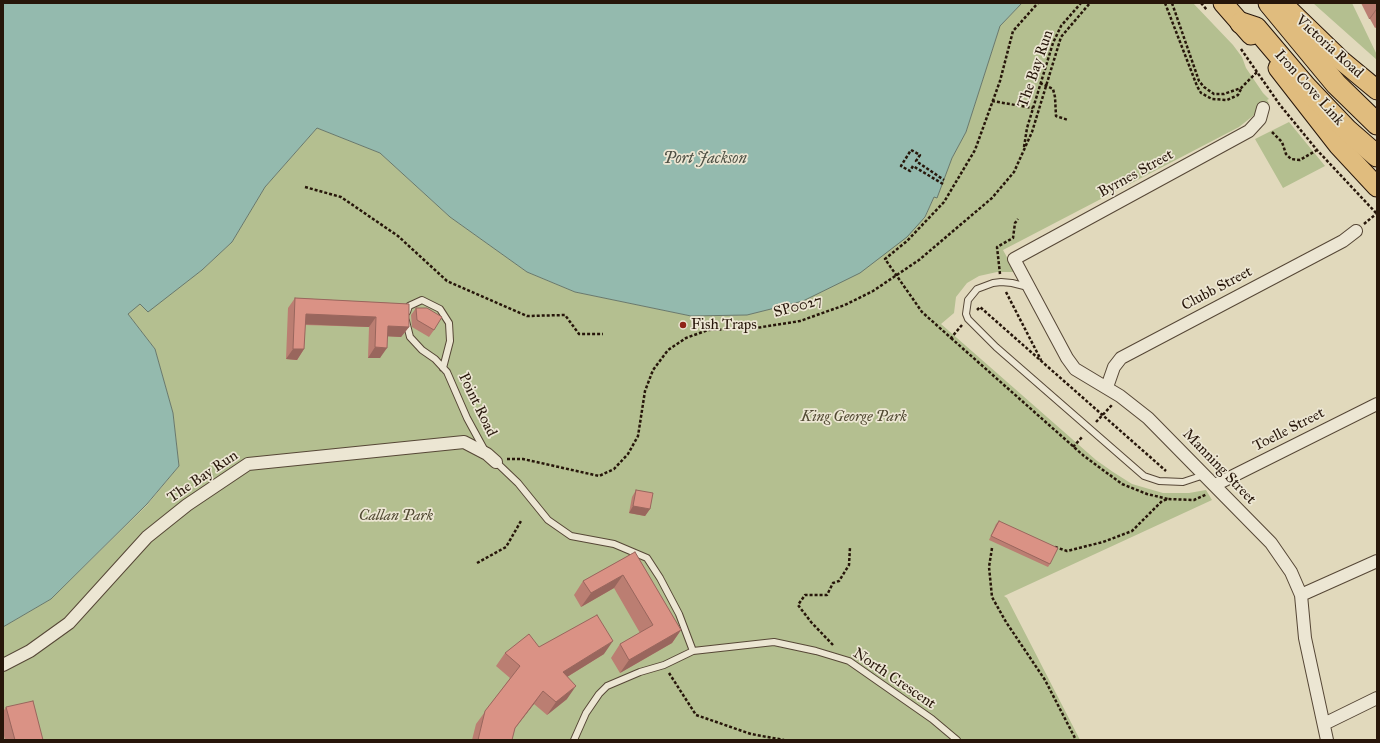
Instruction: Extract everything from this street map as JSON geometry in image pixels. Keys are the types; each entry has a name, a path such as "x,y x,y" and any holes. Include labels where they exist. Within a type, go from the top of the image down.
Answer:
{"highway":[{"name":"Victoria Road","path":"1276,7 1377,90"},
{"name":"Iron Cove Link","path":"1276,7 1336,84 1377,124"},
{"name":"Iron Cove Link","path":"1232,12 1256,28 1306,87 1342,125 1377,156"},
{"path":"1232,12 1338,144 1377,187"}],"street":[{"name":"Byrnes Street","path":"1014,259 1249,131 1260,119 1263,108"},
{"name":"Clubb Street","path":"1106,387 1114,367 1121,358 1343,241 1356,231"},
{"name":"Manning Street","path":"1014,259 1071,364 1085,376 1120,396 1148,418 1271,543 1291,572 1301,596 1305,638 1327,740"},
{"name":"Toelle Street","path":"1215,485 1377,404"},
{"name":"The Bay Run","path":"3,665 30,651 69,623 147,537 187,505 248,464 464,442 491,458"},
{"path":"1301,596 1377,561"},
{"path":"1324,724 1377,698"}],"lane":[{"path":"1261,3 1276,7"},
{"path":"1028,287 1001,282 977,289 968,300 966,314 968,319 996,347 1139,472 1151,479 1168,482 1183,482 1204,475"},
{"name":"Point Road","path":"443,368 450,341 449,323 440,309 422,300 409,306 406,318 410,337 447,372 467,418 491,458 518,483 548,520 571,536 614,544 647,558 660,578 679,614 693,651"},
{"name":"North Crescent","path":"693,651 714,650 774,642 816,651 849,661 932,719 957,740"},
{"path":"574,740 586,713 598,694 607,686 640,672 664,665 693,651"}],"path":[{"path":"1038,3 1013,31 992,101 975,150 944,202 907,241 885,259 922,312 1073,447 1122,484 1147,494 1168,499 1194,500 1206,494 1215,485"},
{"name":"The Bay Run","path":"1024,152 1027,128 1056,35 1061,26 1081,3"},
{"name":"The Bay Run","path":"974,215 992,198 1014,172 1032,132 1061,37 1090,3"},
{"path":"1165,3 1197,86 1202,93 1212,100 1227,100 1238,95 1241,88 1257,72"},
{"path":"1172,3 1199,82 1204,87 1219,95 1241,88"},
{"path":"1040,83 1053,89 1056,116 1068,120"},
{"path":"992,101 1033,108"},
{"path":"1272,132 1282,142 1286,154 1291,158 1300,160 1317,150"},
{"path":"943,184 913,166 910,171 901,166 911,150 920,155 916,161 944,180"},
{"path":"304,187 341,197 398,236 447,281 527,316 565,315 579,334 603,334"},
{"name":"SP0027","path":"491,458 523,459 599,476 614,469 628,454 638,436 645,391 653,370 668,350 686,338 708,330 756,328 800,321 845,305 873,291 920,260 974,215"},
{"path":"1001,282 1042,363"},
{"path":"951,338 980,307 1167,472"},
{"path":"1073,447 1120,396"},
{"path":"1048,544 1067,551 1126,534 1132,531 1162,501 1168,499"},
{"path":"477,563 506,547 521,521"},
{"path":"849,661 810,622 798,605 805,595 827,595 833,583 839,581 849,565 850,547"},
{"path":"992,548 989,567 992,597 1006,622 1045,680 1076,740"},
{"path":"664,665 696,715 751,734 784,740"}],"green space":[{"name":"Callan Park","path":"1022,3 1193,3 1233,45 1242,57 1246,68 1263,93 1269,99 1267,100 1269,103 1239,127 1003,250 1015,272 997,272 979,276 967,283 956,297 954,313 941,324 1096,460 1113,472 1132,484 1163,493 1189,493 1206,490 1212,500 1004,596 1007,598 1080,740 3,740 3,627 51,599 147,505 179,466 173,413 155,349 128,314 140,303 148,311 202,270 232,242 265,187 317,128 380,153 450,217 527,272 575,292 691,316 747,315 803,301 925,218 934,197 937,197 952,158 966,132 1000,26"},
{"path":"1313,3 1352,3 1377,55 1377,60"},
{"path":"1289,122 1325,166 1283,188 1255,139"}],"water":[{"name":"Port Jackson","path":"3,3 1022,3 1000,26 966,132 952,158 937,198 934,197 925,217 907,237 860,273 803,301 747,315 691,316 575,292 527,272 450,217 380,153 317,128 265,187 232,242 202,270 148,312 140,304 128,314 155,349 173,413 179,466 147,504 51,599 3,627"}],"building":[{"path":"295,298 409,304 409,327 388,326 387,348 375,347 376,317 306,314 304,349 293,349"},
{"path":"416,308 427,308 442,317 434,330 417,320"},
{"path":"636,490 653,493 650,509 633,506"},
{"path":"999,521 1058,548 1050,564 991,536"},
{"path":"635,552 681,630 629,660 620,644 653,625 623,575 591,593 583,581"},
{"path":"597,615 613,641 563,672 576,686 556,702 543,691 515,728 512,740 478,740 485,711 520,666 505,653 529,634 539,647"},
{"path":"33,701 43,740 15,740 6,707"}],"place":[{"name":"Fish Traps","path":"683,325"}],"park label":[{"name":"King George Park","path":"854,417"}]}
